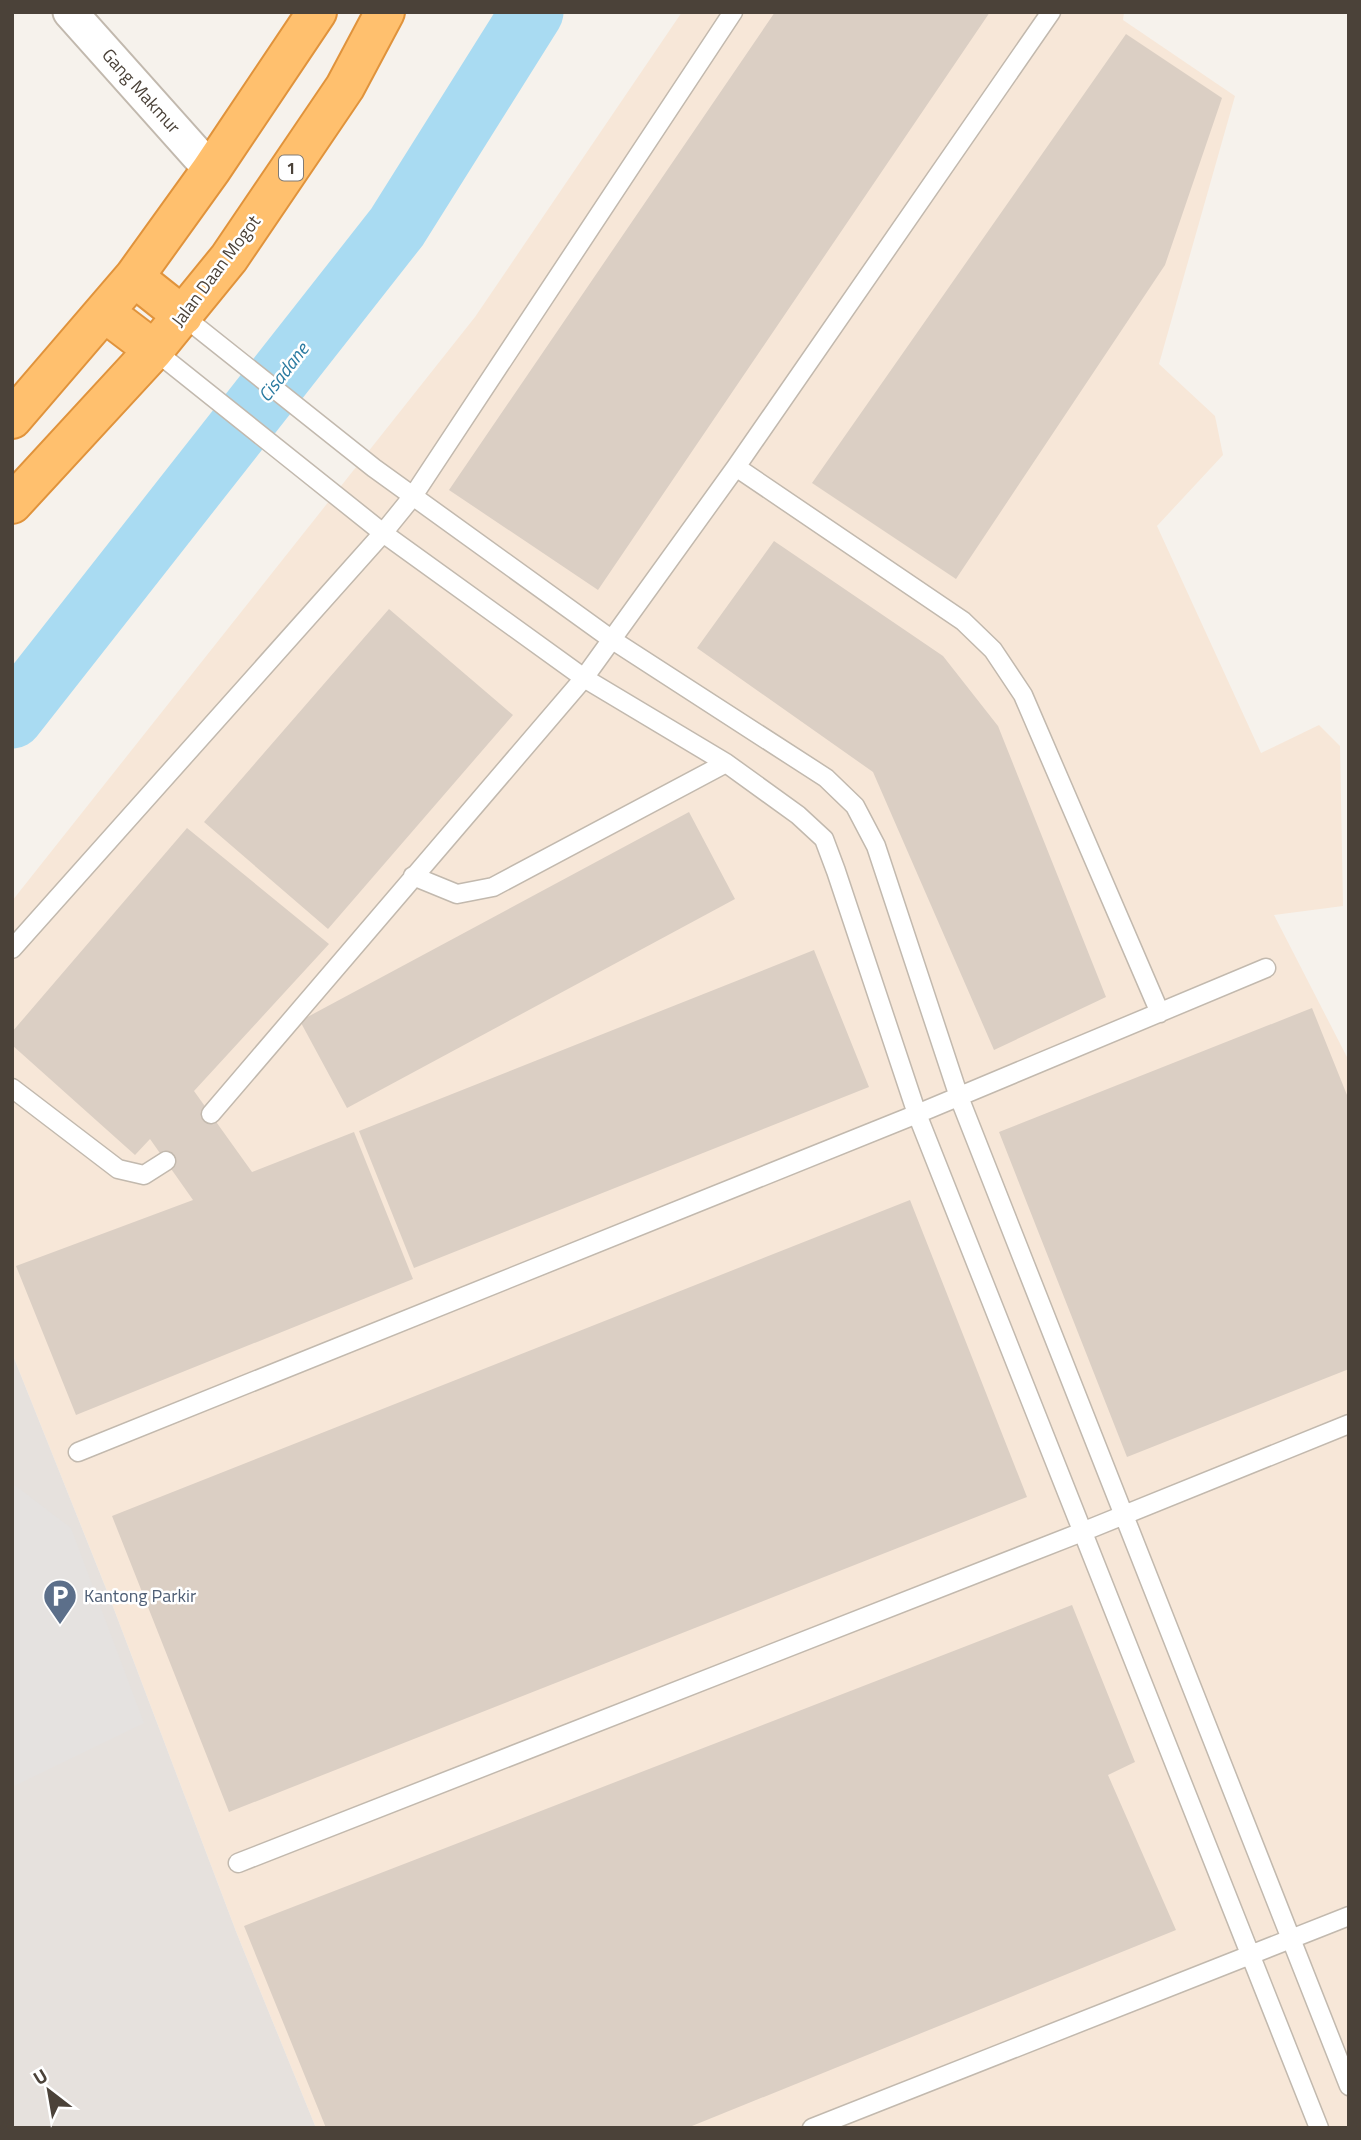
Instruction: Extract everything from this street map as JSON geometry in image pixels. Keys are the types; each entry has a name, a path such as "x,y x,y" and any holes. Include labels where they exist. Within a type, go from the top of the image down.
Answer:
{"highway":[{"path":"12,419 134,277 211,170 317,12"},
{"name":"Jalan Daan Mogot","path":"12,504 168,360 193,324 229,258 345,87 385,12"},
{"path":"134,277 193,324"},
{"path":"104,312 168,360"}],"street":[{"name":"Gang Makmur","path":"70,12 211,170"}],"lane":[{"path":"12,949 413,496 733,12"},
{"path":"211,1114 584,678 736,467 1051,12"},
{"path":"193,324 413,496 611,639 827,778 855,806 876,846 959,1097 1349,2086"},
{"path":"168,360 383,533 584,678 726,763 798,815 824,839 917,1114 1319,2128"},
{"path":"736,467 963,621 993,650 1024,695 1160,1013"},
{"path":"413,876 457,894 493,887 726,763"},
{"path":"78,1451 959,1097 1266,968"},
{"path":"12,1088 118,1169 144,1175 166,1161"},
{"path":"238,1863 1082,1532 1349,1424"},
{"path":"812,2128 1349,1916"}],"shaded area":[{"path":"682,12 1124,12 1123,20 1235,96 1159,364 1215,416 1223,455 1157,526 1261,753 1319,725 1340,746 1343,906 1274,915 1349,1061 1349,2128 316,2128 237,1934 109,1596 12,1353 12,901 475,317"},
{"path":"12,1353 109,1596 237,1934 316,2128 12,2128"},
{"name":"Kantong Parkir","path":"12,1483 71,1528 144,1723 12,1787"}],"building":[{"path":"775,12 990,12 598,590 449,490"},
{"path":"1126,34 1222,98 1165,265 956,579 812,483"},
{"path":"774,541 943,656 998,726 1106,997 994,1050 873,772 697,648"},
{"path":"389,609 513,715 328,929 204,822"},
{"path":"689,812 735,899 347,1108 300,1021"},
{"path":"187,828 329,944 194,1091 252,1172 354,1132 413,1279 76,1415 16,1266 193,1200 150,1139 135,1155 12,1045 12,1032"},
{"path":"814,950 869,1087 414,1268 359,1131"},
{"path":"1312,1008 1349,1100 1349,1369 1127,1457 999,1132"},
{"path":"910,1200 1027,1497 229,1812 112,1516"},
{"path":"1072,1605 1135,1762 1108,1775 1176,1930 687,2128 326,2128 244,1926"}],"waterway":[{"name":"Cisadane","path":"12,717 397,227 532,12"}],"place":[{"name":"Kantong Parkir","path":"60,1626"}]}
